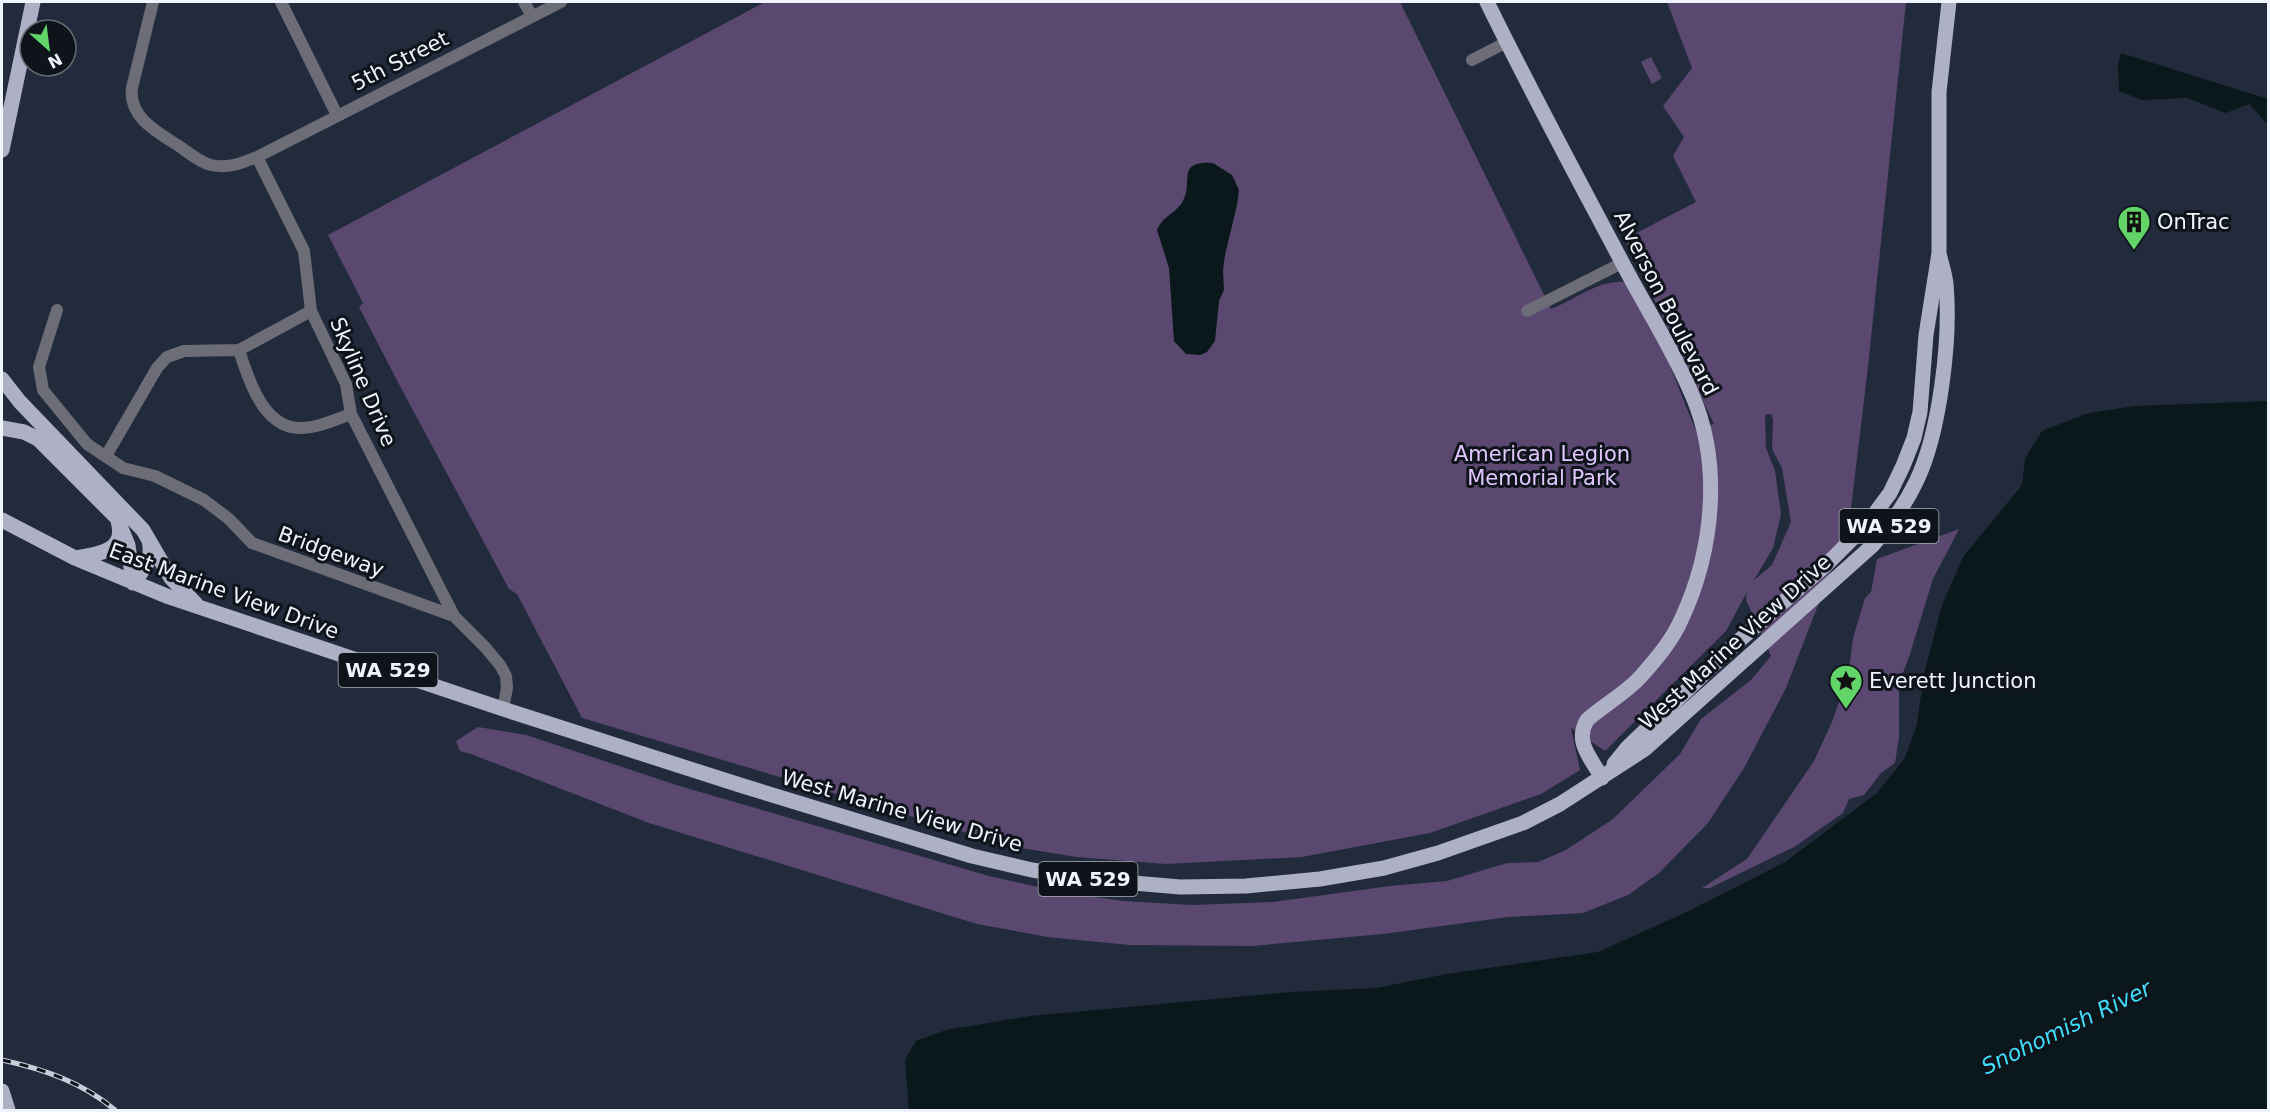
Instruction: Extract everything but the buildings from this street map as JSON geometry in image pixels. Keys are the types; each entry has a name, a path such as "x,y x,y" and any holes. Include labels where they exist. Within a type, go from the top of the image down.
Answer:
{"main road":[{"path":"2,150 33,2"},
{"name":"Alverson Boulevard","path":"1487,2 1622,263 1683,375 1694,398 1707,445 1710,500 1708,526 1700,569 1682,619 1666,646 1641,676 1587,720 1582,728 1580,738 1602,778"},
{"name":"West Marine View Drive","path":"1602,778 1627,748 1734,645 1828,563 1867,525 1890,493 1904,466 1918,421 1926,335 1939,252 1939,92 1949,2"},
{"path":"2,131 9,109"},
{"name":"West Marine View Drive","path":"575,732 972,856 1032,870 1099,880 1180,887 1257,885 1320,879 1384,868 1489,837 1560,804 1645,749 1872,546 1890,525 1917,480 1934,431 1946,340 1946,283 1939,252"},
{"path":"2,378 20,402 143,530 171,578 181,591 201,608"},
{"path":"2,428 24,432 38,439 117,518 128,545 133,583"},
{"path":"75,558 100,554 112,547 119,534 117,518"},
{"name":"East Marine View Drive","path":"2,520 75,558 133,583 201,608 575,732"},
{"path":"133,583 150,555 150,545 143,530"},
{"path":"2,1091 8,1110"}],"street":[{"name":"5th Street","path":"153,2 131,96 146,124 201,161 223,167 257,157 561,2"},
{"path":"281,2 337,115"},
{"path":"524,2 532,16"},
{"path":"1472,60 1507,42"},
{"name":"Skyline Drive","path":"257,157 303,251 310,311 346,384 351,414 454,616"},
{"path":"1527,311 1622,263"},
{"name":"Bridgeway","path":"57,310 39,367 43,390 87,444 123,468 155,476 204,500 229,519 252,543 454,616 486,647 506,676 507,688 503,709"},
{"path":"106,456 157,368 167,357 184,351 239,350 310,311"},
{"path":"239,350 247,374 265,409 278,420 297,428 310,427 351,414"}],"green space":[{"name":"American Legion Memorial Park","path":"765,2 1400,2 1551,309 1596,287 1625,282 1668,361 1695,429 1714,424 1625,239 1696,202 1673,156 1684,137 1663,106 1692,68 1667,2 1906,2 1849,525 1786,688 1744,768 1708,823 1659,873 1628,895 1583,913 1508,917 1383,934 1252,946 1130,945 1047,937 977,924 649,823 460,751 456,741 478,727 526,735 676,785 989,876 1060,892 1123,901 1192,905 1273,902 1390,886 1447,881 1507,863 1538,862 1566,850 1613,819 1680,754 1701,719 1751,680 1771,656 1746,600 1747,592 1726,631 1605,751 1571,728 1580,770 1541,794 1430,833 1302,857 1166,864 1077,857 1014,847 582,718 517,594 509,589 401,388 359,307 363,303 328,235","holes":["1771,414 1773,420 1772,449 1782,468 1791,522 1772,565 1754,580 1773,548 1781,514 1775,471 1766,448 1765,415"]},
{"path":"1651,57 1662,78 1652,84 1641,62"},
{"path":"1959,529 1933,579 1899,683 1899,737 1895,763 1881,773 1864,795 1849,799 1843,813 1794,847 1710,888 1702,888 1747,859 1814,761 1843,691 1853,638 1865,598 1871,592 1877,559"}],"water":[{"path":"2121,53 2268,99 2268,125 2249,104 2226,113 2187,98 2142,100 2119,91 2118,64"},
{"path":"1201,163 1213,163 1232,175 1239,190 1237,205 1225,255 1224,290 1219,301 1215,341 1207,352 1200,355 1186,354 1174,341 1169,268 1157,230 1182,203 1187,188 1189,169"},
{"name":"Snohomish River","path":"2268,401 2268,1110 909,1110 905,1060 916,1041 946,1030 1030,1016 1291,992 1376,988 1447,974 1598,952 1689,911 1785,862 1877,793 1905,758 1917,724 1924,674 1942,605 1963,557 2022,485 2025,458 2042,431 2088,413 2135,406"}],"railway":[{"path":"2,1060 76,1084 115,1110"}],"place":[{"name":"OnTrac","path":"2134,251"},
{"name":"Everett Junction","path":"1846,710"}]}
